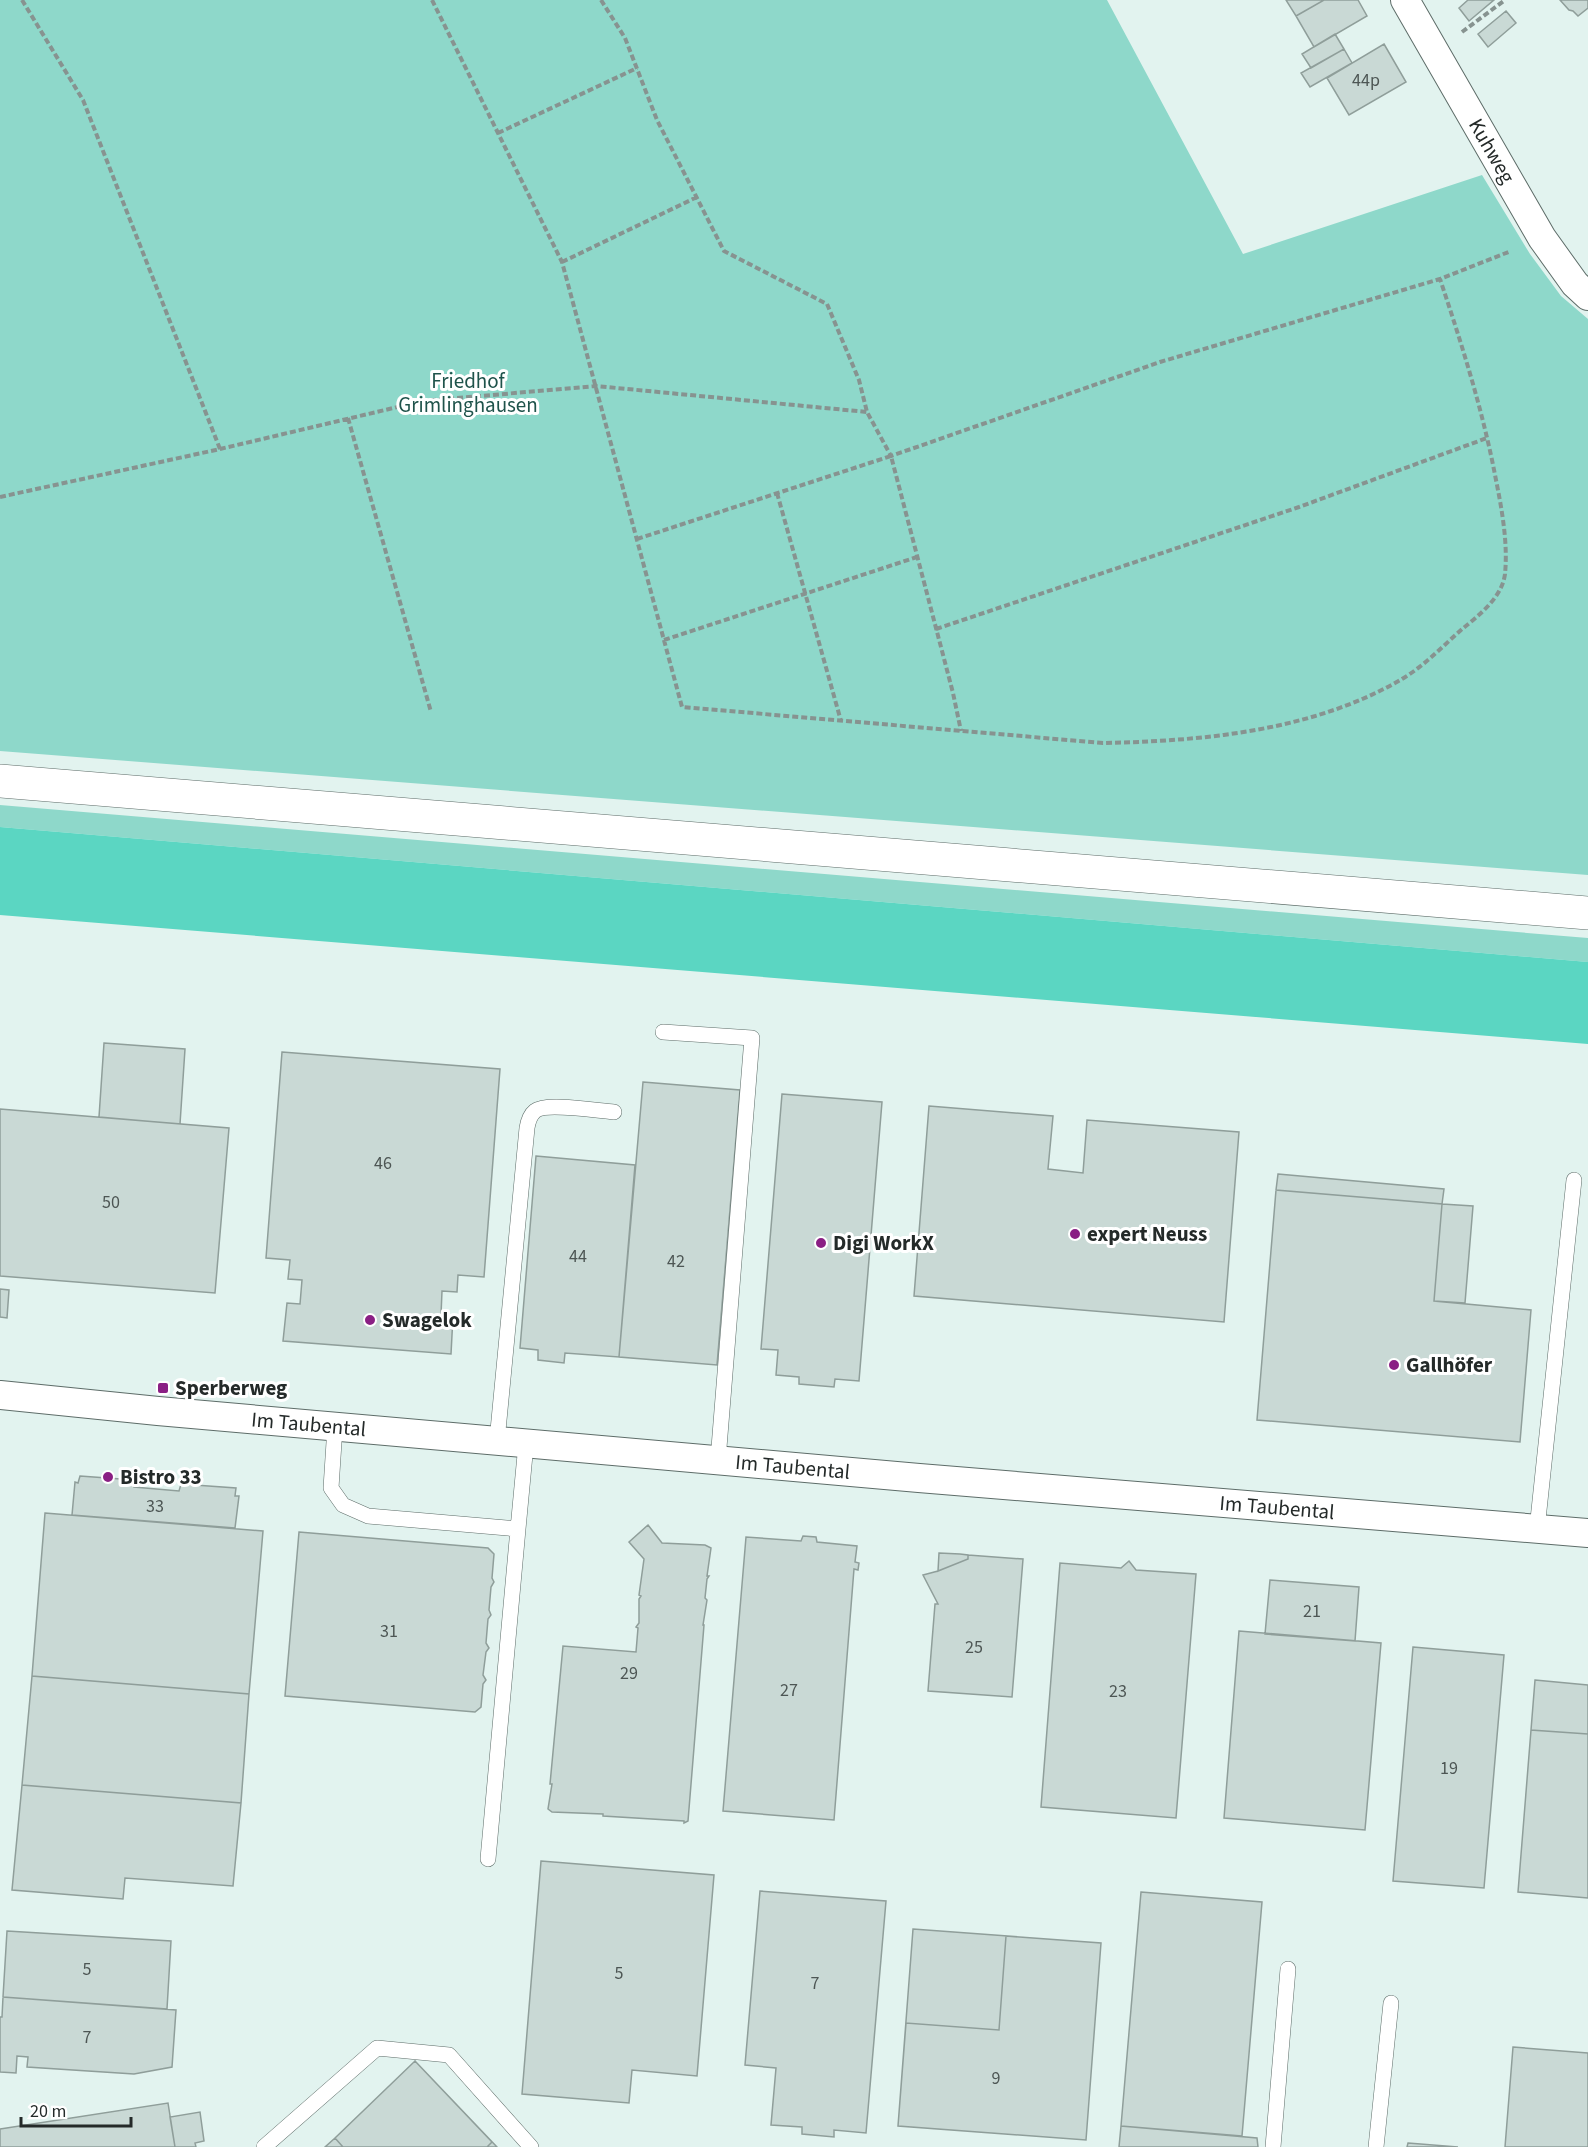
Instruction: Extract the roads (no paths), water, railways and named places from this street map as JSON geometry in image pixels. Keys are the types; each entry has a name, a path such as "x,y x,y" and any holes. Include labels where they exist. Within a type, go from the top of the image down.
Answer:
{"main road":[{"path":"0,781 1588,913"}],"street":[{"name":"Kuhweg","path":"1406,0 1542,238 1575,284 1588,296"},
{"name":"Im Taubental","path":"0,1395 526,1444 1588,1533"}],"lane":[{"path":"663,1032 752,1038 718,1460"},
{"path":"497,1441 527,1128 530,1117 536,1110 546,1107 614,1113"},
{"path":"1537,1529 1574,1180"},
{"path":"335,1427 331,1488 343,1505 369,1516 518,1529"},
{"path":"488,1859 526,1444"},
{"path":"1273,2147 1287,1969"},
{"path":"1376,2147 1391,2003"},
{"path":"264,2147 376,2048 449,2055 531,2147"}],"place":[{"name":"expert Neuss","path":"1075,1234"},
{"name":"Digi WorkX","path":"821,1243"},
{"name":"Swagelok","path":"370,1320"},
{"name":"Gallhöfer","path":"1394,1365"},
{"name":"Sperberweg","path":"163,1388"},
{"name":"Bistro 33","path":"108,1477"}],"park label":[{"name":"Friedhof Grimlinghausen","path":"468,393"}]}
